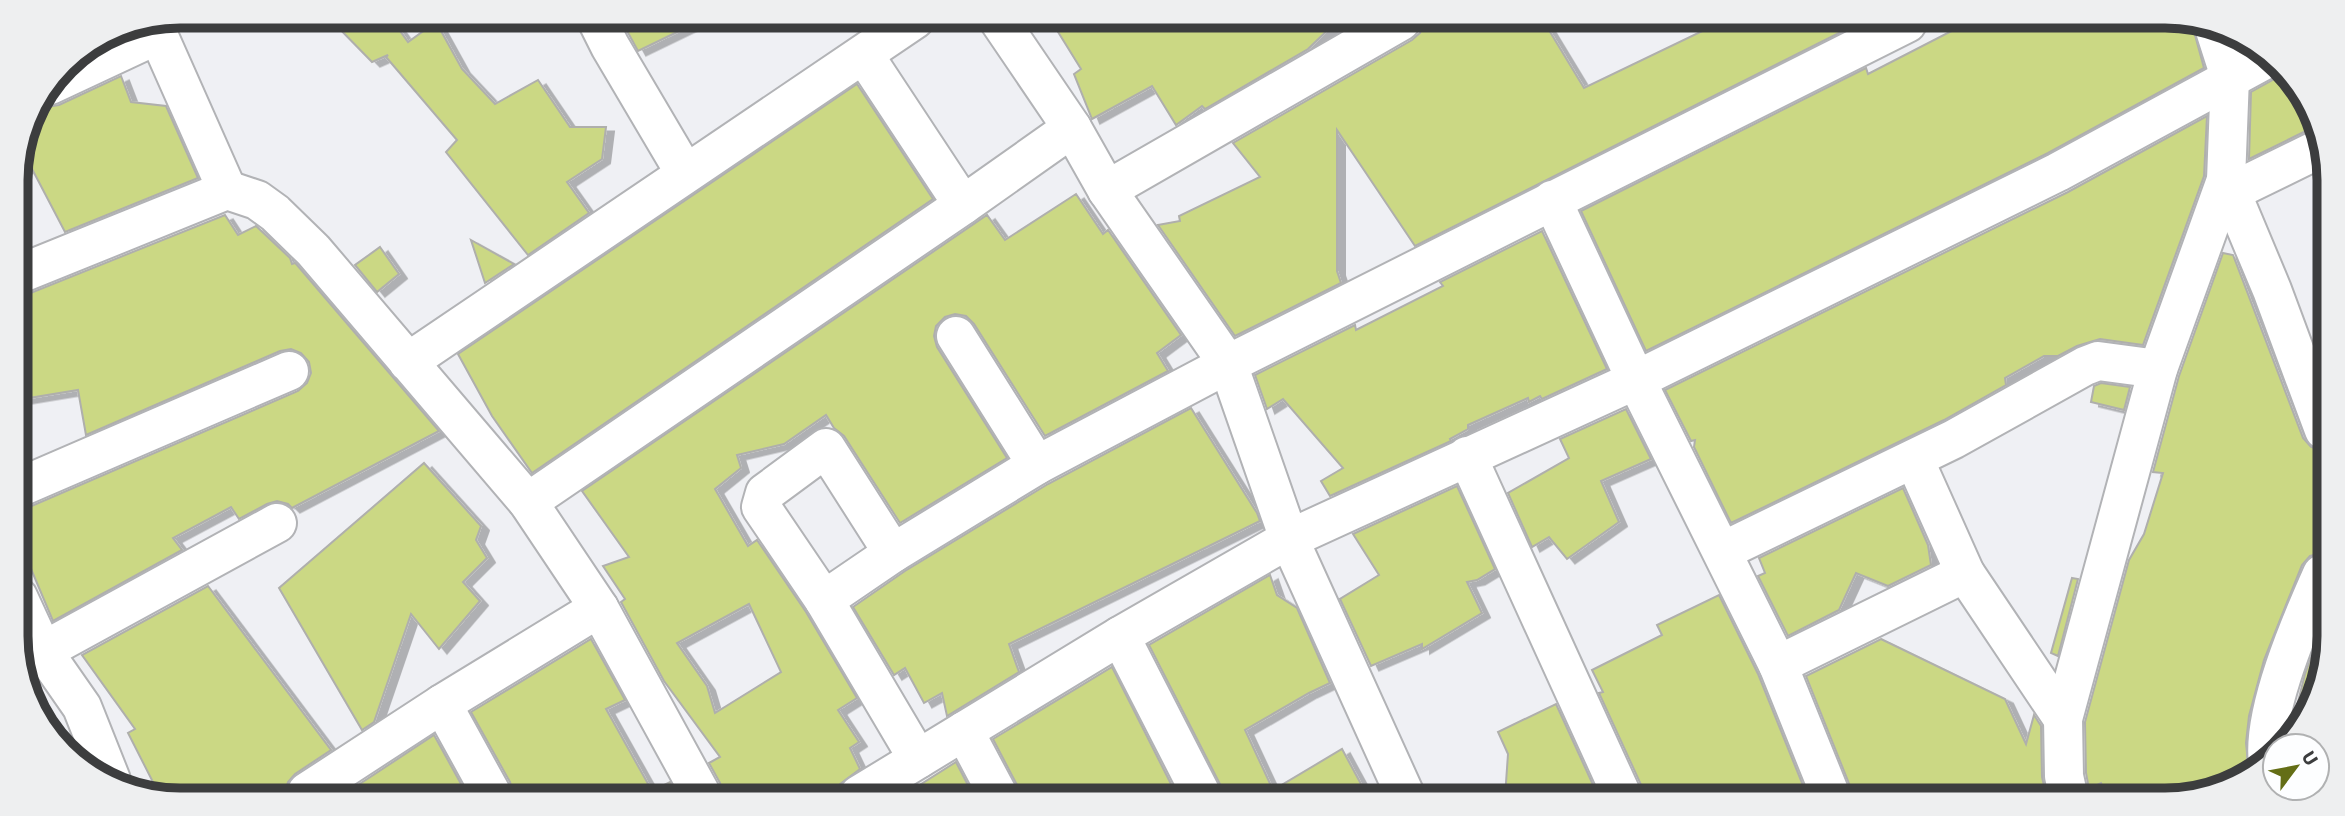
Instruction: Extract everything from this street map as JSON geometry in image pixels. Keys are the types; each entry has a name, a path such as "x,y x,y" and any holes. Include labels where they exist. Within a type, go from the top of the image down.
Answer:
{"street":[{"path":"601,28 685,173"},
{"path":"408,362 902,28"},
{"path":"1004,28 1072,128 1107,190 1228,364 1289,539 1402,788"},
{"path":"1107,190 1389,28"},
{"path":"824,600 893,552 1037,465 1228,364 1897,28"},
{"path":"157,30 227,190"},
{"path":"74,72 151,31"},
{"path":"2066,788 2063,719 2158,369 2229,186 2230,77 2217,37"},
{"path":"864,55 963,205"},
{"path":"870,788 1120,636 1289,539 1636,380 2058,172 2259,62"},
{"path":"528,502 1072,128"},
{"path":"2229,186 2314,151"},
{"path":"2229,186 2272,290 2317,411"},
{"path":"28,271 227,190 257,200 313,250 528,502 599,608 698,788"},
{"path":"1552,200 1636,380 1778,665 1828,788"},
{"path":"956,336 1037,465"},
{"path":"1723,551 1914,459 2085,366 2098,361 2158,369"},
{"path":"28,484 289,371"},
{"path":"893,552 825,448 765,493 761,502 761,507 824,600 918,759"},
{"path":"1467,456 1618,788"},
{"path":"1914,459 1965,573 2063,719"},
{"path":"43,651 277,523"},
{"path":"1778,665 1965,573"},
{"path":"2268,732 2298,629 2317,585"},
{"path":"313,788 442,704 599,608"},
{"path":"28,619 43,651 82,707 106,768"},
{"path":"1120,636 1198,788"},
{"path":"442,704 488,788"},
{"path":"964,732 994,788"}],"building":[{"path":"339,28 398,28 408,42 428,28 439,28 462,69 495,104 538,80 570,127 606,127 602,159 567,182 589,213 528,255 446,152 457,140 386,57 388,55 372,62"},
{"path":"625,28 685,28 638,51"},
{"path":"1056,28 1330,28 1308,49 1205,109 1202,106 1176,125 1152,86 1092,119 1074,74 1081,69"},
{"path":"1422,28 1548,28 1584,88 1709,28 1849,28 1415,246 1337,130 1337,271 1341,283 1235,336 1158,225 1180,221 1179,216 1260,177 1233,143 1420,33"},
{"path":"1957,28 2185,29 2194,31 2204,68 2048,153 1646,351 1581,211 1866,68 1868,74"},
{"path":"121,76 131,102 166,106 198,178 65,232 31,167 28,168 33,141 44,113 48,107 59,105"},
{"path":"2277,78 2297,104 2308,130 2249,159 2251,92"},
{"path":"857,84 933,199 532,473 492,416 458,354"},
{"path":"2207,116 2204,176 2143,345 2100,339 2077,346 2058,356 2044,356 2005,378 2006,385 1944,420 1731,523 1694,447 1695,440 1691,441 1665,390 2068,192"},
{"path":"1076,194 1103,234 1108,230 1181,335 1157,353 1168,371 1045,436 974,324 966,316 955,314 945,317 936,326 934,336 937,347 1007,458 900,523 844,436 834,428 826,415 784,444 737,455 741,468 715,489 748,546 757,540 806,612 857,698 838,710 859,742 850,748 860,769 840,784 839,788 721,788 709,763 720,757 664,681 621,602 625,599 603,566 629,557 582,491 987,215 1005,240","holes":["749,604 781,672 715,713 707,686 677,643"]},
{"path":"225,215 238,235 256,226 290,258 292,264 297,265 439,431 292,508 277,501 239,519 231,507 173,538 182,550 53,621 28,562 28,508 298,391 307,383 311,373 309,362 301,353 291,349 280,351 86,435 78,390 28,398 28,294"},
{"path":"1542,231 1607,369 1542,399 1540,396 1529,402 1528,398 1468,425 1468,429 1450,439 1451,441 1330,496 1321,481 1343,468 1283,399 1267,409 1255,375 1355,325 1356,330 1443,286 1440,282"},
{"path":"471,240 514,264 485,283"},
{"path":"380,247 399,274 377,292 355,265"},
{"path":"2223,253 2233,255 2303,438 2311,447 2317,449 2317,554 2310,556 2302,565 2264,660 2249,716 2246,743 2248,763 2223,776 2185,787 2103,788 2101,783 2089,788 2085,722 2129,560 2144,534 2163,473 2153,472 2179,376"},
{"path":"2101,383 2130,387 2124,410 2091,402 2094,386"},
{"path":"1191,408 1260,521 1009,644 1019,672 947,716 942,693 924,703 905,668 894,675 853,607 905,571 1048,484"},
{"path":"1626,409 1651,459 1601,481 1619,522 1567,559 1549,537 1532,547 1508,493 1569,458 1560,439"},
{"path":"424,463 481,526 476,540 487,558 463,582 480,601 439,649 411,614 374,722 362,730 279,588"},
{"path":"1457,486 1495,569 1477,580 1467,582 1482,613 1422,649 1422,644 1371,666 1340,599 1379,575 1353,534"},
{"path":"1903,488 1928,545 1931,565 1888,586 1856,573 1839,610 1788,636 1758,576 1765,573 1759,558"},
{"path":"1270,575 1277,595 1297,608 1330,683 1245,730 1272,788 1222,788 1149,645"},
{"path":"2072,578 2078,579 2058,656 2051,653"},
{"path":"208,586 331,750 295,774 286,788 155,786 128,733 135,729 82,655"},
{"path":"1719,595 1758,674 1804,788 1643,788 1599,693 1603,692 1592,670 1662,635 1657,625"},
{"path":"591,639 625,700 606,709 650,788 512,788 471,712"},
{"path":"1881,639 2005,699 2026,744 2034,715 2041,726 2044,788 1851,788 1806,676"},
{"path":"2317,642 2309,685 2295,716 2305,674"},
{"path":"1112,667 1173,788 1018,788 993,739"},
{"path":"1556,704 1594,788 1506,788 1508,754 1498,732"},
{"path":"434,735 463,788 354,788"},
{"path":"1342,749 1363,788 1276,788"},
{"path":"956,762 969,788 915,788"},
{"path":"670,782 673,788 658,788"}]}
